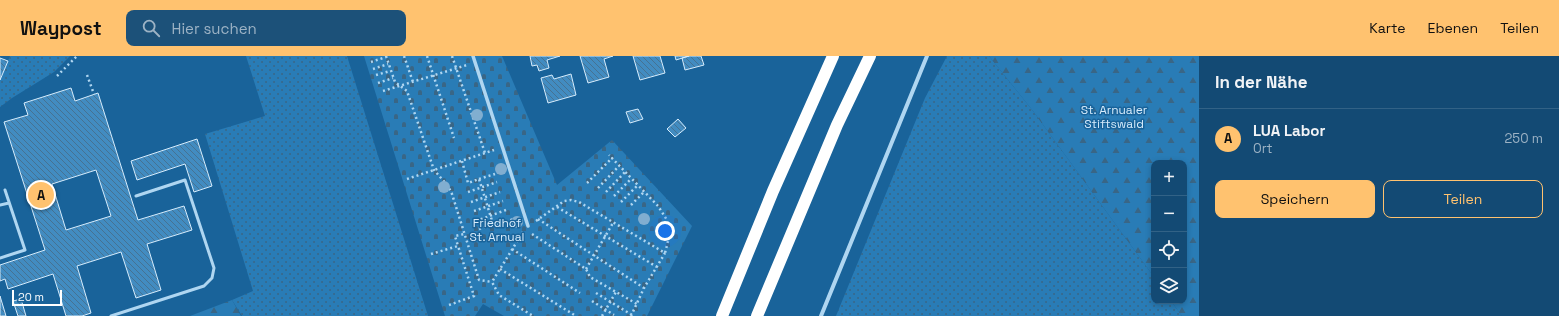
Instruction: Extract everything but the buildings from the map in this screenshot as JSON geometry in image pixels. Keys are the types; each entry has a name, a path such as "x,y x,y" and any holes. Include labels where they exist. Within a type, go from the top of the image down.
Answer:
{"highway":[{"path":"722,316 774,191 833,56"},
{"path":"757,316 837,125 870,56"}],"street":[{"path":"473,56 504,147 528,226"},
{"path":"821,316 927,56"}],"lane":[{"path":"111,316 204,286 212,278 214,268 185,180 136,196"},
{"path":"0,258 25,250 5,190"},
{"path":"0,205 9,203"}],"path":[{"path":"56,76 77,56"},
{"path":"404,56 412,82"},
{"path":"427,56 454,138"},
{"path":"452,56 485,153"},
{"path":"372,62 386,57 395,82 407,92 434,170 448,186 452,194 479,280 492,282"},
{"path":"383,91 475,62"},
{"path":"373,69 388,64"},
{"path":"376,75 390,71"},
{"path":"88,75 94,94"},
{"path":"378,83 393,78"},
{"path":"407,179 504,147"},
{"path":"596,293 632,315 644,288 665,253 669,237 667,220 658,206 609,155"},
{"path":"587,183 612,158"},
{"path":"462,161 468,183 495,174"},
{"path":"598,188 619,166"},
{"path":"606,192 625,172"},
{"path":"614,196 631,178"},
{"path":"479,179 493,224"},
{"path":"468,192 497,182"},
{"path":"621,202 638,185"},
{"path":"471,202 500,192"},
{"path":"630,205 644,192"},
{"path":"492,282 524,230 564,201 571,200 579,202 665,253"},
{"path":"474,211 503,201"},
{"path":"557,207 657,267"},
{"path":"476,221 506,210"},
{"path":"479,229 493,224 497,225 525,215"},
{"path":"538,220 644,288"},
{"path":"586,269 613,223"},
{"path":"524,230 586,269 590,277 636,304"},
{"path":"448,305 474,296 455,236 464,234"},
{"path":"431,254 458,246"},
{"path":"512,249 580,292"},
{"path":"500,269 576,316"},
{"path":"492,282 499,295 532,316"},
{"path":"602,316 616,292"},
{"path":"592,301 614,315"}],"green space":[{"path":"10,56 70,56 54,72 0,107 0,80"},
{"path":"246,56 347,56 428,316 242,316 232,300 253,291 205,134 265,116"},
{"name":"Friedhof St. Arnual","path":"364,56 502,56 557,185 612,140 692,226 647,316 504,316 483,304 475,316 445,316"},
{"path":"947,56 989,56 1033,111 1151,273 1151,304 1173,304 1182,316 836,316 925,98"},
{"name":"St. Arnualer Stiftswald","path":"989,56 1199,56 1199,316 1182,316 1173,304 1187,304 1187,160 1151,160 1151,273 1033,111"},
{"path":"232,300 241,316 190,316"}],"place":[{"name":"LUA Labor","path":"41,195"}]}
